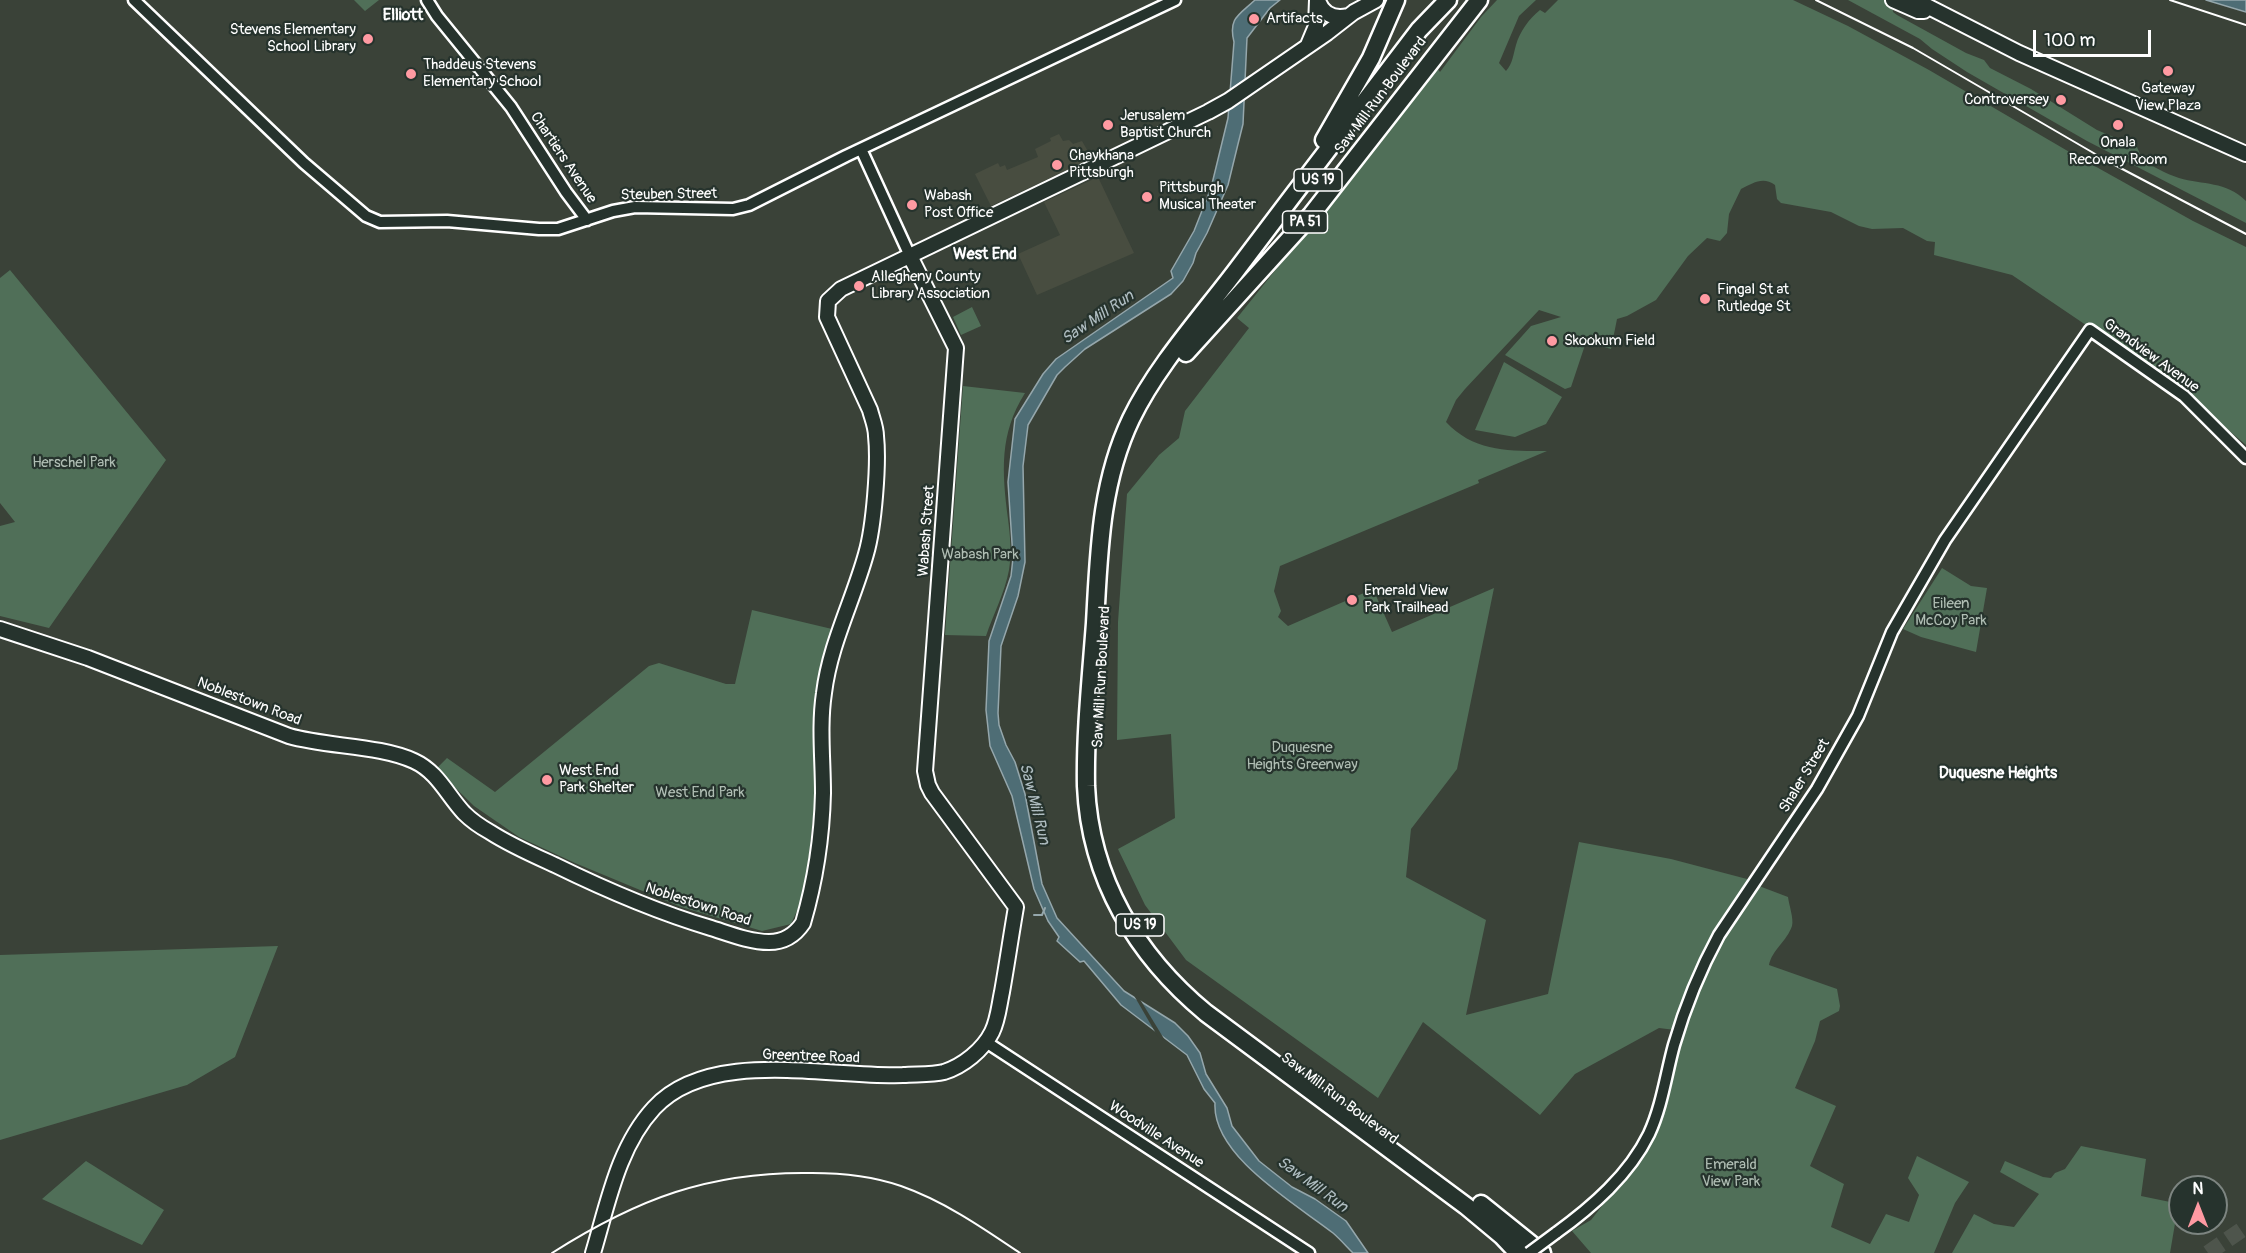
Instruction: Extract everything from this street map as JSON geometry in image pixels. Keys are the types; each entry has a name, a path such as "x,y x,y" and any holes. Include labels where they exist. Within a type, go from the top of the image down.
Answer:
{"highway":[{"name":"PA 51","path":"1276,218 1356,85 1384,30 1396,0"},
{"name":"PA 51","path":"1186,353 1312,214 1479,0"},
{"name":"Saw Mill Run Boulevard","path":"1446,2 1427,36 1159,390 1137,431 1120,476 1112,516 1096,768 1101,826 1116,879 1150,942 1174,971 1198,994 1510,1226 1542,1253"},
{"name":"Saw Mill Run Boulevard","path":"1446,2 1419,30 1276,218 1151,384 1131,418 1110,474 1100,536 1087,747 1087,798 1096,848 1107,883 1132,932 1154,964 1178,990 1466,1206 1502,1236 1518,1253"}],"main road":[{"path":"1317,0 1328,14 1338,17 1348,16"},
{"path":"1308,45 1316,26 1317,0"},
{"path":"910,256 1184,125 1228,101 1328,33 1348,16 1376,0"},
{"path":"1893,0 1918,11 1934,10"},
{"path":"1915,0 2019,53 2246,154"},
{"name":"Noblestown Road","path":"0,629 88,658 289,736 377,751 414,761 439,780 465,814 489,832 602,889 667,915 743,938 770,942 786,939 803,923 816,864 823,793 821,716 824,691 835,644 867,553 876,478 876,436 870,410 827,317 828,301 841,289 910,256"},
{"name":"Wabash Street","path":"910,256 956,348 925,759 926,780 932,793 1016,907"},
{"name":"Greentree Road","path":"593,1253 617,1173 633,1137 655,1107 688,1083 710,1076 739,1072 783,1071 879,1076 943,1072 968,1059 986,1042 996,1021 1016,907"}],"street":[{"name":"Steuben Street","path":"134,0 304,163 366,216 380,222 447,220 539,230 558,229 613,211 635,207 733,209 749,205 861,149 1175,0"},
{"name":"Chartiers Avenue","path":"427,0 436,16 511,107 587,220"},
{"name":"Wabash Street","path":"861,149 910,256"},
{"name":"Grandview Avenue","path":"2090,330 2184,396 2246,458"},
{"name":"Shaler Street","path":"1529,1253 1599,1200 1631,1162 1649,1134 1684,1015 1704,964 1719,935 1817,789 1858,716 1892,632 1945,540 2090,330"},
{"name":"Woodville Avenue","path":"986,1042 1309,1253"}],"shaded area":[{"path":"1059,134 1063,141 1069,140 1073,144 1082,141 1090,159 991,206 975,174 998,163 1000,167 1005,165 1007,170 1038,157 1035,149"},
{"path":"1098,177 1134,253 1037,295 1018,254 1060,235 1044,202"}],"green space":[{"path":"354,0 379,0 365,11"},
{"name":"Duquesne Heights Greenway","path":"1497,0 1536,0 1519,16 1499,63 1506,71 1525,26 1540,10 1545,13 1558,0 1793,0 1848,26 1929,70 2193,221 2246,247 2246,445 2179,388 2012,275 1934,255 1935,242 1927,241 1903,228 1872,229 1859,226 1831,212 1781,203 1777,199 1775,185 1771,182 1754,183 1741,189 1729,214 1727,233 1720,241 1707,238 1688,256 1656,300 1617,319 1611,349 1586,342 1571,387 1565,389 1505,355 1531,326 1561,317 1539,310 1465,389 1456,400 1446,422 1468,439 1493,448 1547,451 1478,480 1479,483 1280,566 1274,591 1281,611 1278,617 1288,626 1373,589 1392,632 1494,588 1457,769 1411,829 1406,877 1486,920 1466,1015 1548,994 1579,842 1671,859 1748,881 1717,928 1692,978 1675,1030 1659,1028 1575,1074 1540,1115 1423,1022 1378,1098 1186,960 1145,905 1118,849 1175,818 1171,734 1117,740 1118,622 1127,494 1159,455 1179,438 1185,411 1249,328 1237,318 1351,176 1435,65 1440,72 1481,17"},
{"path":"1848,0 1889,0 1893,12 1897,15 1966,53 1984,60 1990,68 2031,89 2097,130 2137,147 2143,161 2179,178 2230,190 2246,201 2246,223 2087,141 1967,72 1920,39"},
{"name":"Herschel Park","path":"10,270 166,460 49,628 0,616 0,526 15,522 0,503 0,278"},
{"path":"972,307 981,326 961,335 953,317"},
{"path":"1504,362 1562,397 1546,424 1515,437 1475,430"},
{"name":"Wabash Park","path":"963,386 1025,393 1011,423 1005,454 1004,485 1010,544 1009,570 986,636 945,635"},
{"name":"Eileen McCoy Park","path":"1942,568 1971,586 1987,588 1976,652 1921,637 1903,629"},
{"name":"West End Park","path":"752,610 832,629 821,689 815,800 805,893 791,924 762,931 681,907 575,863 519,837 474,806 436,769 447,758 495,792 649,666 659,663 726,684 735,684"},
{"name":"Emerald View Park","path":"1759,886 1788,897 1792,920 1790,931 1773,955 1769,965 1837,989 1839,1011 1820,1021 1815,1041 1795,1088 1836,1106 1810,1166 1844,1184 1831,1227 1870,1244 1886,1214 1909,1222 1919,1195 1908,1178 1917,1156 1969,1182 1955,1203 1934,1253 1591,1253 1572,1231 1591,1220 1642,1155 1668,1086 1692,1006 1718,945"},
{"path":"278,946 235,1057 187,1085 0,1140 0,955"},
{"path":"2081,1146 2146,1159 2141,1196 2168,1202 2168,1235 2173,1235 2170,1253 1952,1253 1974,1214 1994,1224 2014,1227 2039,1194 2000,1172 2005,1161 2043,1177 2051,1178 2055,1173 2065,1169"},
{"path":"86,1161 164,1210 142,1245 42,1199"}],"water":[{"path":"1255,0 1280,0 1270,8 1247,38 1243,124 1228,185 1193,263 1183,281 1171,294 1085,349 1065,367 1057,375 1028,425 1023,466 1025,562 1018,596 1001,646 999,725 1015,762 1025,794 1042,884 1057,918 1124,991 1175,1023 1188,1036 1200,1053 1206,1074 1227,1108 1232,1126 1259,1161 1292,1187 1315,1199 1346,1221 1368,1253 1353,1253 1333,1233 1279,1193 1241,1160 1227,1142 1218,1123 1215,1103 1204,1089 1187,1055 1121,1005 1084,961 1080,962 1057,941 1059,937 1048,921 1034,889 1012,796 990,746 986,710 989,641 1011,576 1013,558 1008,482 1015,419 1043,374 1056,359 1173,278 1171,271 1194,231 1211,188 1228,118 1234,42 1232,27 1236,18"},
{"path":"2206,0 2246,0 2246,12"}],"pier":[{"path":"1132,992 1138,996 1166,1042 1158,1037"}],"waterway":[{"path":"1034,915 1042,915 1045,908"}],"tunnel":[{"path":"2208,1253 2246,1227"}],"railway":[{"path":"1816,0 1913,48 2109,162 2246,234"},
{"path":"2170,0 2246,25"},
{"path":"552,1253 614,1217 676,1192 740,1177 812,1173 857,1176 879,1180 917,1192 948,1207 1020,1253"}],"place":[{"name":"Artifacts","path":"1254,19"},
{"name":"Stevens Elementary School Library","path":"368,39"},
{"name":"Gateway View Plaza","path":"2168,71"},
{"name":"Thaddeus Stevens Elementary School","path":"411,74"},
{"name":"Controversey","path":"2061,100"},
{"name":"Jerusalem Baptist Church","path":"1108,125"},
{"name":"Onala Recovery Room","path":"2118,125"},
{"name":"Chaykhana Pittsburgh","path":"1057,165"},
{"name":"Pittsburgh Musical Theater","path":"1147,197"},
{"name":"Wabash Post Office","path":"912,205"},
{"name":"Allegheny County Library Association","path":"859,286"},
{"name":"Fingal St at Rutledge St","path":"1705,299"},
{"name":"Skookum Field","path":"1552,341"},
{"name":"Emerald View Park Trailhead","path":"1352,600"},
{"name":"West End Park Shelter","path":"547,780"}],"district":[{"name":"Elliott","path":"403,16"},
{"name":"West End","path":"985,255"},
{"name":"Duquesne Heights","path":"1998,774"}],"water label":[{"name":"Saw Mill Run","path":"1098,318"},
{"name":"Saw Mill Run","path":"1034,804"},
{"name":"Saw Mill Run","path":"1312,1185"}]}
